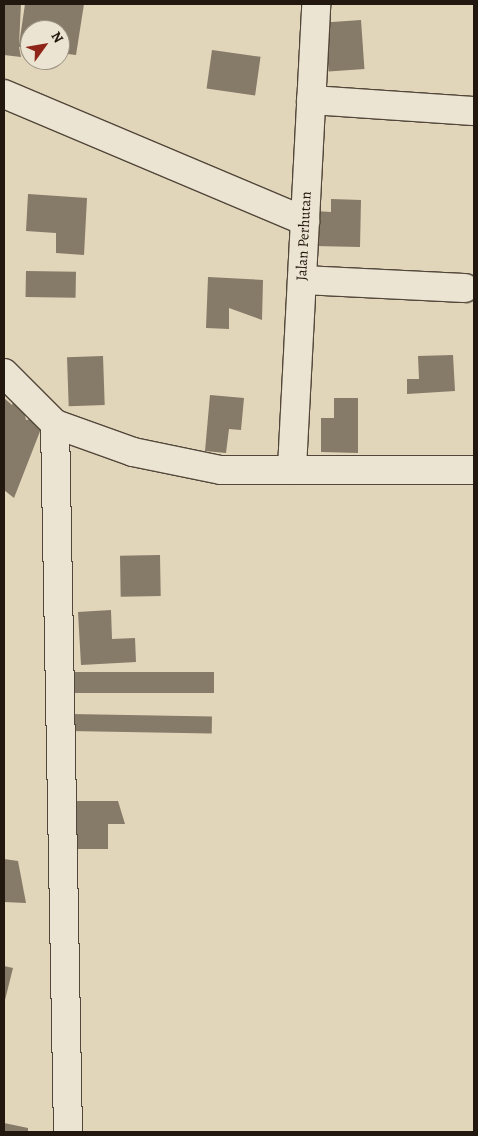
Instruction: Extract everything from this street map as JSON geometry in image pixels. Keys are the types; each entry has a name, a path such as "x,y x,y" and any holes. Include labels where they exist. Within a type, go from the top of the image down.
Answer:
{"street":[{"name":"Jalan Perhutan","path":"292,468 316,4"},
{"path":"4,94 305,221"},
{"path":"311,100 474,112"},
{"path":"302,280 465,288"},
{"path":"4,373 55,424 133,452 221,470 292,468 474,470"},
{"path":"55,424 68,1132"}],"building":[{"path":"4,4 21,4 20,57 4,55"},
{"path":"25,4 84,4 76,55 70,54 70,20 23,20"},
{"path":"361,20 364,69 329,71 325,23"},
{"path":"212,50 261,57 255,95 207,89"},
{"path":"28,194 87,198 84,255 56,253 56,233 26,231"},
{"path":"331,199 361,200 360,247 315,246 315,211 331,212"},
{"path":"26,271 76,272 76,298 26,297"},
{"path":"208,277 263,280 262,320 229,308 229,329 206,328"},
{"path":"453,355 455,391 407,394 407,379 419,379 418,356"},
{"path":"103,356 105,405 69,406 67,357"},
{"path":"19,388 26,420 46,416 14,498 4,490 4,398 12,405"},
{"path":"210,395 244,398 241,430 229,429 226,453 205,451"},
{"path":"334,398 358,398 358,453 321,452 321,418 334,418"},
{"path":"160,555 161,596 121,597 120,556"},
{"path":"111,610 112,639 135,638 136,662 81,665 78,612"},
{"path":"73,672 214,672 214,693 73,693"},
{"path":"70,714 212,716 212,733 70,731"},
{"path":"72,801 118,801 125,824 108,824 108,849 72,849"},
{"path":"4,859 18,861 26,903 4,902"},
{"path":"4,966 13,968 4,1004"},
{"path":"4,1123 28,1128 28,1132 4,1132"}]}
